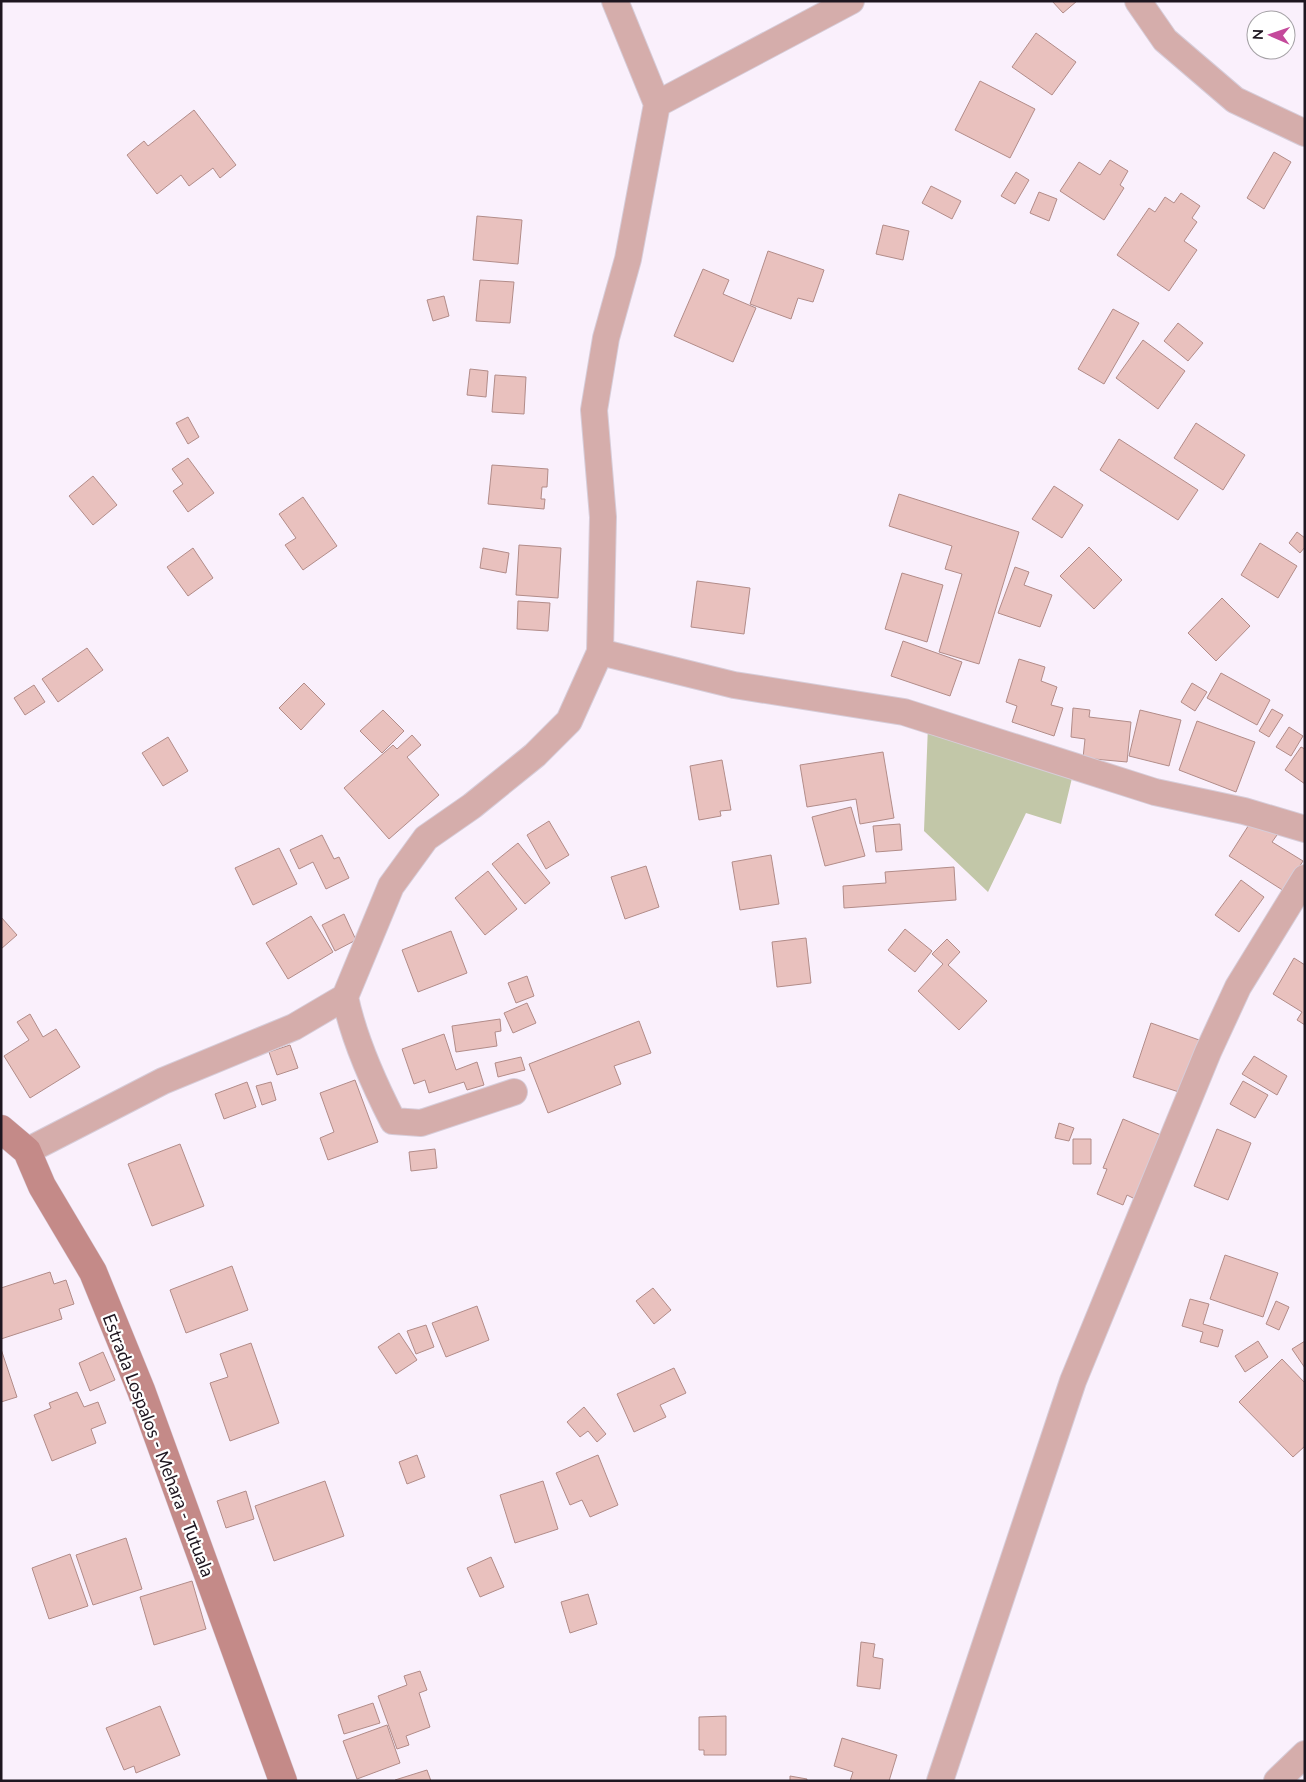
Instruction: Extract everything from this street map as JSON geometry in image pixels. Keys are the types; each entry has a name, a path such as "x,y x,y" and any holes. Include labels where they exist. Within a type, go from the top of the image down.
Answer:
{"main road":[{"name":"Estrada Lospalos - Mehara - Tutuala","path":"1,1129 27,1151 42,1186 93,1272 141,1390 283,1781"}],"street":[{"path":"514,1092 421,1123 393,1121 375,1086 348,1013 345,997 391,886 426,838 472,806 535,755 569,721 600,652 603,516 594,410 606,338 628,259 657,104 615,1"},
{"path":"657,104 851,1"},
{"path":"1138,1 1165,40 1235,100 1305,133"},
{"path":"600,652 734,685 904,712 1155,792 1244,811 1305,829"},
{"path":"940,1781 1073,1381 1208,1052 1235,995 1305,878"},
{"path":"27,1151 162,1081 294,1027 345,997"},
{"path":"1277,1781 1305,1754"}],"green space":[{"path":"928,725 1072,778 1061,824 1026,813 988,892 924,831"}],"building":[{"path":"1052,1 1077,1 1063,13"},
{"path":"1036,33 1076,62 1052,95 1012,67"},
{"path":"980,81 1035,109 1010,158 955,130"},
{"path":"194,110 236,165 220,178 213,168 189,186 181,175 157,194 127,155 144,141 148,146"},
{"path":"1274,152 1291,162 1264,209 1247,198"},
{"path":"1110,160 1128,171 1120,185 1124,188 1104,220 1060,191 1079,162 1100,175"},
{"path":"1016,172 1029,180 1015,204 1001,196"},
{"path":"931,186 961,201 952,219 922,203"},
{"path":"1039,192 1057,199 1049,221 1030,213"},
{"path":"1181,193 1200,206 1192,218 1197,222 1184,241 1197,250 1169,291 1117,255 1149,208 1155,212 1165,197 1174,203"},
{"path":"477,216 522,220 518,264 473,260"},
{"path":"883,225 909,231 903,260 876,254"},
{"path":"768,251 824,270 813,302 798,298 791,319 750,304"},
{"path":"703,269 729,280 723,294 756,308 733,362 674,336"},
{"path":"480,280 514,282 510,323 476,321"},
{"path":"444,296 449,316 433,321 427,300"},
{"path":"1113,309 1139,323 1104,384 1078,369"},
{"path":"1178,323 1203,343 1188,361 1164,341"},
{"path":"1143,340 1185,371 1158,409 1116,378"},
{"path":"470,369 488,371 486,397 467,395"},
{"path":"495,375 526,377 524,414 492,412"},
{"path":"188,417 199,437 188,444 176,423"},
{"path":"1196,423 1245,455 1223,490 1174,458"},
{"path":"1119,439 1198,490 1178,520 1100,470"},
{"path":"188,458 214,493 188,512 173,491 183,484 172,469"},
{"path":"492,465 548,469 547,487 542,487 541,499 545,499 544,509 488,504"},
{"path":"93,476 117,505 93,525 69,496"},
{"path":"1054,486 1083,505 1062,538 1032,519"},
{"path":"899,494 1019,532 979,664 939,652 962,574 945,569 952,546 889,526"},
{"path":"303,497 337,546 303,570 285,545 296,538 279,514"},
{"path":"1297,532 1305,538 1305,547 1300,553 1289,543"},
{"path":"1260,543 1297,566 1278,598 1241,575"},
{"path":"519,545 561,548 558,598 516,595"},
{"path":"1089,547 1122,580 1094,609 1060,576"},
{"path":"193,548 213,578 188,596 167,567"},
{"path":"483,548 509,553 506,573 480,568"},
{"path":"1015,567 1029,572 1024,585 1052,595 1040,627 998,613"},
{"path":"902,573 943,585 927,642 885,629"},
{"path":"697,581 750,588 744,634 691,627"},
{"path":"1222,598 1250,626 1216,661 1188,633"},
{"path":"518,601 550,603 548,631 517,629"},
{"path":"903,641 962,662 950,696 891,676"},
{"path":"87,648 103,670 58,702 42,679"},
{"path":"1019,659 1045,667 1041,681 1057,687 1051,705 1063,708 1054,736 1012,722 1017,706 1006,702"},
{"path":"1221,673 1270,700 1257,725 1207,698"},
{"path":"304,683 325,704 301,730 279,708"},
{"path":"1192,683 1207,692 1195,711 1181,702"},
{"path":"34,685 45,702 25,715 14,698"},
{"path":"1073,708 1090,710 1089,717 1131,722 1127,762 1083,758 1085,739 1071,737"},
{"path":"1272,709 1283,715 1269,737 1259,731"},
{"path":"383,710 404,731 382,753 360,731"},
{"path":"1140,710 1181,720 1169,766 1129,756"},
{"path":"1197,721 1255,742 1236,792 1179,770"},
{"path":"1289,727 1303,736 1291,756 1276,747"},
{"path":"412,735 421,745 407,757 439,795 389,839 344,788 393,745 397,749"},
{"path":"168,737 188,771 163,786 142,753"},
{"path":"1301,747 1305,749 1305,784 1285,770"},
{"path":"883,752 894,818 860,824 856,799 807,807 800,765"},
{"path":"722,760 731,810 720,811 721,816 699,820 690,766"},
{"path":"851,807 865,856 825,866 812,817"},
{"path":"1252,820 1277,835 1272,842 1303,861 1284,891 1229,856"},
{"path":"549,821 569,855 546,869 527,835"},
{"path":"900,824 902,850 876,852 873,826"},
{"path":"322,835 334,859 339,857 349,878 326,889 313,862 299,869 290,850"},
{"path":"518,843 550,883 525,904 492,864"},
{"path":"279,848 297,884 253,905 235,868"},
{"path":"771,855 779,904 740,910 732,862"},
{"path":"646,866 659,907 625,919 611,877"},
{"path":"954,867 956,900 844,908 843,886 886,883 885,872"},
{"path":"488,871 517,909 485,935 455,898"},
{"path":"1241,880 1264,897 1239,932 1215,915"},
{"path":"344,914 356,940 335,951 322,925"},
{"path":"311,916 333,952 288,979 266,943"},
{"path":"1,917 17,935 1,949"},
{"path":"905,929 932,951 915,972 888,950"},
{"path":"451,931 467,973 418,992 402,950"},
{"path":"806,938 811,983 777,987 772,942"},
{"path":"947,939 960,952 948,965 987,1001 959,1030 918,991 943,964 932,954"},
{"path":"1294,958 1305,965 1305,1025 1297,1020 1302,1012 1273,994"},
{"path":"527,976 534,996 516,1003 508,983"},
{"path":"527,1003 536,1023 513,1033 504,1013"},
{"path":"30,1014 43,1037 56,1029 80,1067 30,1098 4,1056 29,1040 17,1022"},
{"path":"500,1019 501,1031 495,1032 497,1046 456,1052 452,1026"},
{"path":"639,1021 651,1053 614,1066 621,1084 548,1113 529,1064"},
{"path":"1151,1023 1202,1041 1185,1094 1133,1077"},
{"path":"444,1034 456,1070 477,1062 484,1085 467,1090 464,1082 429,1093 425,1080 414,1084 402,1049"},
{"path":"290,1045 298,1068 277,1075 269,1052"},
{"path":"1254,1056 1287,1076 1277,1095 1242,1074"},
{"path":"521,1057 525,1070 498,1077 495,1063"},
{"path":"355,1080 378,1142 328,1160 320,1138 334,1132 320,1093"},
{"path":"1243,1081 1268,1095 1255,1118 1230,1104"},
{"path":"247,1082 256,1107 224,1119 215,1094"},
{"path":"271,1082 276,1100 262,1105 256,1086"},
{"path":"1123,1119 1161,1135 1135,1199 1127,1195 1123,1205 1097,1194 1107,1169 1103,1168"},
{"path":"1059,1123 1074,1128 1069,1141 1055,1138"},
{"path":"1217,1129 1251,1143 1228,1200 1194,1186"},
{"path":"1073,1139 1091,1139 1091,1164 1073,1164"},
{"path":"180,1144 204,1206 152,1226 128,1164"},
{"path":"435,1149 437,1168 411,1171 409,1152"},
{"path":"1225,1255 1278,1273 1263,1317 1210,1299"},
{"path":"232,1266 248,1310 186,1333 170,1290"},
{"path":"50,1272 54,1284 66,1280 74,1304 59,1309 62,1319 1,1339 1,1288"},
{"path":"653,1288 671,1310 654,1324 636,1301"},
{"path":"1190,1299 1209,1304 1203,1324 1223,1330 1218,1347 1200,1342 1203,1332 1182,1326"},
{"path":"1276,1301 1289,1307 1279,1330 1266,1324"},
{"path":"477,1306 489,1340 446,1357 432,1323"},
{"path":"426,1325 434,1347 416,1354 407,1331"},
{"path":"399,1333 417,1360 396,1374 378,1347"},
{"path":"1258,1341 1268,1357 1245,1372 1235,1356"},
{"path":"1305,1341 1305,1368 1292,1349"},
{"path":"251,1343 279,1423 230,1441 210,1383 228,1377 220,1354"},
{"path":"1,1349 17,1397 1,1402"},
{"path":"103,1352 115,1380 90,1391 79,1363"},
{"path":"1282,1359 1305,1383 1305,1446 1293,1457 1239,1402"},
{"path":"674,1368 686,1393 660,1405 666,1417 634,1432 617,1394"},
{"path":"77,1392 84,1407 98,1402 106,1423 91,1429 96,1443 52,1461 34,1415 51,1408 49,1403"},
{"path":"584,1407 606,1434 597,1442 588,1431 580,1437 567,1422"},
{"path":"417,1455 425,1477 407,1484 399,1462"},
{"path":"598,1455 618,1505 590,1517 582,1500 570,1505 556,1473"},
{"path":"325,1481 344,1536 274,1561 255,1506"},
{"path":"543,1481 558,1529 515,1543 500,1495"},
{"path":"246,1491 254,1519 226,1528 217,1501"},
{"path":"126,1538 142,1589 93,1605 76,1555"},
{"path":"70,1554 88,1606 49,1619 32,1568"},
{"path":"491,1557 504,1587 480,1597 467,1568"},
{"path":"192,1581 206,1629 154,1645 140,1597"},
{"path":"588,1594 597,1624 570,1633 561,1602"},
{"path":"861,1642 875,1644 873,1657 883,1659 880,1689 857,1686"},
{"path":"420,1671 427,1690 419,1693 430,1727 406,1736 409,1745 397,1749 378,1696 407,1685 404,1676"},
{"path":"373,1703 380,1723 344,1734 338,1715"},
{"path":"160,1706 180,1755 136,1773 134,1766 124,1770 106,1728"},
{"path":"726,1716 726,1755 704,1755 704,1750 699,1750 699,1717"},
{"path":"387,1725 400,1763 357,1779 343,1741"},
{"path":"842,1738 897,1755 889,1781 850,1781 853,1772 834,1766"},
{"path":"427,1770 431,1781 395,1781 395,1780"},
{"path":"790,1776 807,1779 807,1781 790,1781"}]}
